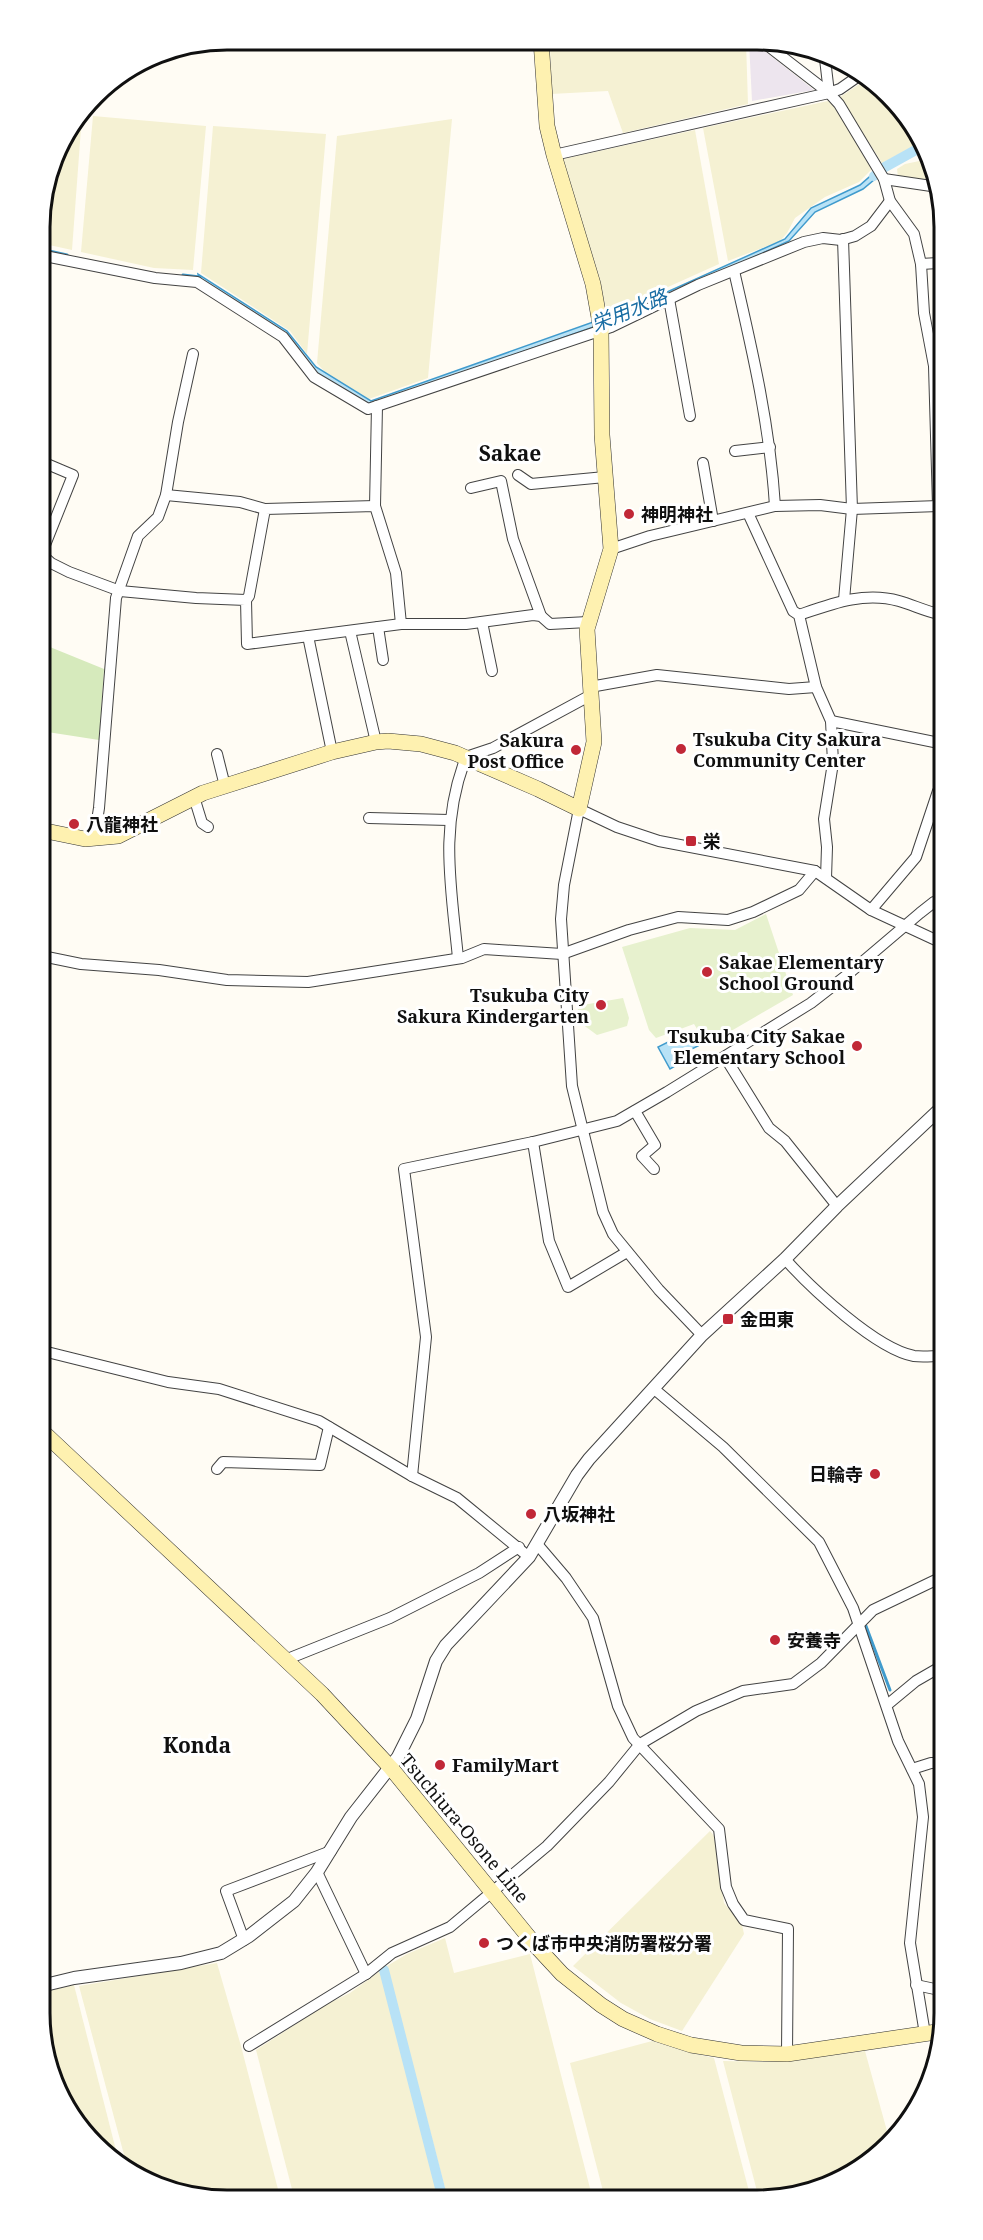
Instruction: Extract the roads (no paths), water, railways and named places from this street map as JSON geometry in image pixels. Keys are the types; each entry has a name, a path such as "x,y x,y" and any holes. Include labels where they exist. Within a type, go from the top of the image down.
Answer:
{"main road":[{"path":"50,832 94,840 126,833 194,797 332,752 376,742 421,744 466,757 579,809 594,742 588,622 608,564 610,549 601,393 601,329 593,284 547,126 542,50"},
{"name":"Tsuchiura-Osone Line","path":"49,1438 322,1694 391,1768 536,1946 562,1974 601,2005 623,2019 657,2034 714,2050 788,2054 932,2033"}],"street":[{"path":"774,51 829,93 839,104 884,179 890,201 914,234 921,264 924,313 934,357"},
{"path":"826,64 829,93"},
{"path":"554,155 829,93 840,89 854,79"},
{"path":"884,179 928,185"},
{"path":"50,257 155,278 197,282 283,337 314,377 368,409 601,329 804,242 855,236 871,226 890,201"},
{"path":"843,239 852,509 844,600"},
{"path":"921,264 934,263"},
{"path":"734,271 757,370 770,447 775,506"},
{"path":"669,299 690,416"},
{"path":"94,840 99,808 116,598 138,536 158,517 166,495 178,422 193,354"},
{"path":"377,406 375,506 396,573 401,624"},
{"path":"735,451 770,447"},
{"path":"704,463 713,521"},
{"path":"50,464 73,475 50,533"},
{"path":"518,475 531,484 605,477"},
{"path":"471,488 501,482 513,539 541,616 550,624 588,622"},
{"path":"166,495 240,502 265,508 375,506"},
{"path":"610,549 650,536 775,506 852,509 934,506"},
{"path":"265,508 249,596 246,600 248,644 401,624 466,624 541,616"},
{"path":"748,513 793,611 799,615 816,687 831,721 833,762 824,819 827,847 826,878"},
{"path":"50,561 69,572 120,591 246,600"},
{"path":"799,615 859,597 897,600 934,613"},
{"path":"482,622 492,671"},
{"path":"378,627 383,660"},
{"path":"350,631 376,742"},
{"path":"308,636 332,752"},
{"path":"458,958 448,857 450,820 456,785 466,757 493,748 590,691 657,675 789,689 816,687"},
{"path":"831,721 934,742"},
{"path":"217,754 225,786"},
{"path":"194,797 202,823 207,827"},
{"path":"871,910 916,857 934,806"},
{"path":"702,1335 627,1252 614,1234 603,1212 582,1129 572,1086 561,919 564,885 579,809 617,827 659,841 815,872 871,910 934,939"},
{"path":"369,818 450,820"},
{"path":"50,958 81,964 159,970 227,980 308,982 458,958 484,949 562,954 629,930 678,917 728,920 753,912 799,890 815,872"},
{"path":"412,1476 426,1337 405,1169 533,1142 616,1120 635,1111 811,1003 934,902"},
{"path":"725,1057 768,1128 785,1141 837,1206"},
{"path":"635,1111 655,1145 642,1156 654,1169"},
{"path":"49,1984 221,1953 244,1940 294,1901 317,1872 351,1817 391,1768 417,1719 436,1661 446,1645 529,1557 577,1475 702,1335 784,1260 837,1206 934,1115"},
{"path":"533,1142 549,1241 568,1287 627,1252"},
{"path":"784,1260 830,1303 893,1349 914,1356 933,1356"},
{"path":"49,1354 168,1382 219,1389 319,1421 412,1476 457,1498 529,1557"},
{"path":"653,1388 723,1447 819,1542 853,1608 898,1741 921,1791 923,1817 910,1943 925,2034"},
{"path":"217,1469 223,1462 320,1465 329,1427"},
{"path":"537,1544 566,1578 593,1618 618,1706 633,1738 719,1829 726,1887 733,1904 744,1920 788,1929 788,2054"},
{"path":"285,1660 390,1618 479,1573 519,1547"},
{"path":"249,2046 366,1974 392,1953 450,1927 547,1846 609,1782 640,1744 696,1711 743,1690 793,1684 821,1663 873,1610 933,1581"},
{"path":"887,1706 916,1681 933,1671"},
{"path":"912,1769 933,1763"},
{"path":"244,1940 226,1891 331,1851"},
{"path":"317,1872 366,1974"},
{"path":"916,1985 933,1989"}],"water":[{"path":"884,164 887,169 863,189 815,212 789,241 628,315 369,405 313,372 286,337 199,279 198,274 287,331 316,367 371,401 627,310 785,239 811,208 860,185"},
{"path":"690,1031 698,1046 679,1055 682,1062 670,1069 658,1047"}],"waterway":[{"name":"栄用水路","path":"874,176 885,167 916,150"},
{"path":"50,251 67,255"},
{"path":"183,275 200,277"},
{"path":"866,1626 890,1690"},
{"path":"384,1970 440,2190"}],"place":[{"name":"神明神社","path":"629,514"},
{"name":"Tsukuba City Sakura Community Center","path":"681,749"},
{"name":"Sakura Post Office","path":"576,750"},
{"name":"八龍神社","path":"74,824"},
{"name":"栄","path":"691,841"},
{"name":"Sakae Elementary School Ground","path":"707,972"},
{"name":"Tsukuba City Sakura Kindergarten","path":"601,1005"},
{"name":"Tsukuba City Sakae Elementary School","path":"857,1046"},
{"name":"金田東","path":"728,1319"},
{"name":"日輪寺","path":"875,1474"},
{"name":"八坂神社","path":"531,1514"},
{"name":"安養寺","path":"775,1640"},
{"name":"FamilyMart","path":"440,1765"},
{"name":"つくば市中央消防署桜分署","path":"484,1943"}],"district":[{"name":"Sakae","path":"510,453"},
{"name":"Konda","path":"197,1745"}]}
